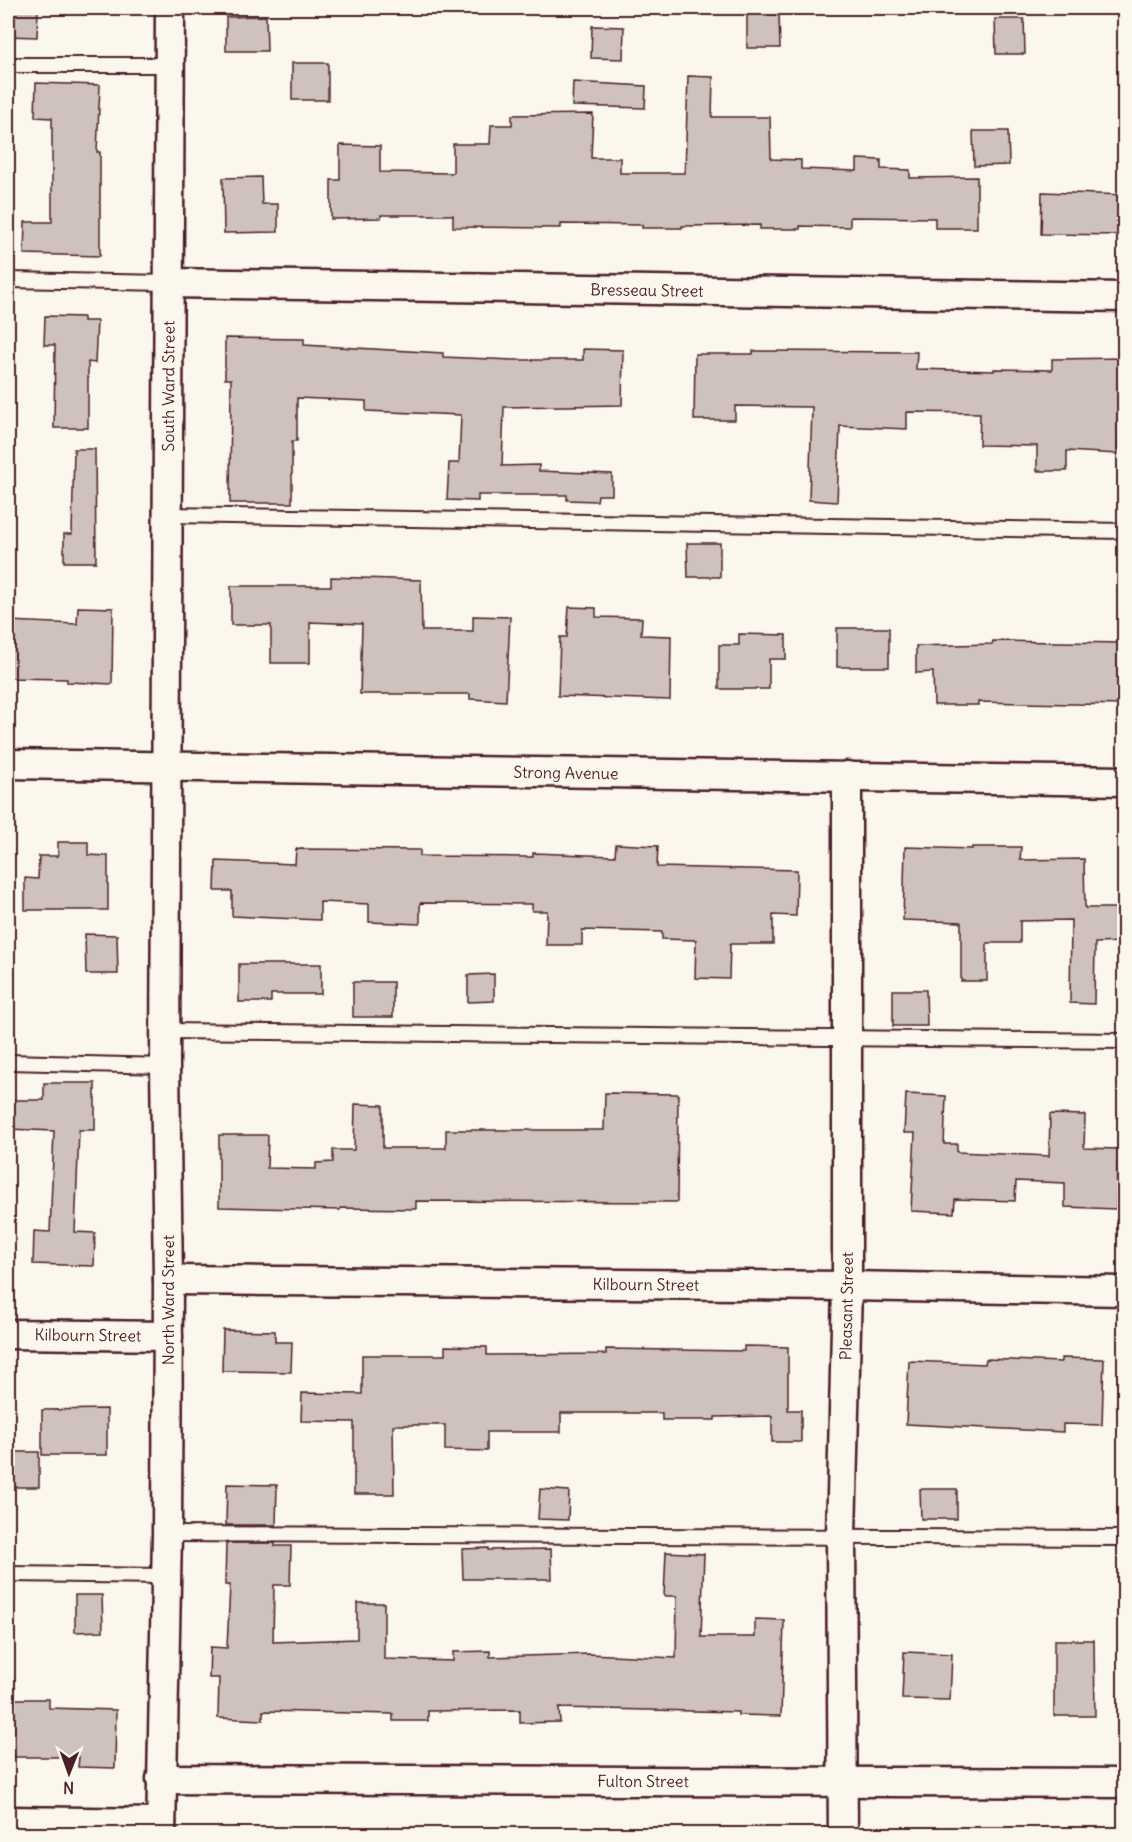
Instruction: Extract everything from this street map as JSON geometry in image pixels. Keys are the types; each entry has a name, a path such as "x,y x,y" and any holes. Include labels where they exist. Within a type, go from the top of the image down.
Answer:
{"street":[{"name":"South Ward Street","path":"167,765 170,8"},
{"name":"Bresseau Street","path":"169,283 1125,297"},
{"name":"Strong Avenue","path":"8,764 1125,781"},
{"name":"North Ward Street","path":"161,1829 167,1575 168,1280 165,1030 167,765"},
{"name":"Pleasant Street","path":"843,1834 841,1536 847,1286 847,776"},
{"name":"Kilbourn Street","path":"168,1280 847,1286 1125,1291"},
{"name":"Kilbourn Street","path":"8,1334 168,1336"},
{"name":"Fulton Street","path":"161,1779 1125,1783"},
{"path":"8,1821 161,1829"}],"lane":[{"path":"8,65 170,66"},
{"path":"8,280 169,283"},
{"path":"168,515 1125,531"},
{"path":"165,1030 1125,1041"},
{"path":"8,1062 165,1066"},
{"path":"167,1534 1125,1538"},
{"path":"8,1574 167,1575"}],"building":[{"path":"8,8 38,8 37,37 8,36"},
{"path":"747,14 779,14 780,48 747,48"},
{"path":"266,16 267,51 226,51 226,17"},
{"path":"995,19 1024,19 1025,54 996,54"},
{"path":"592,26 624,27 623,59 591,58"},
{"path":"292,63 328,63 328,100 292,100"},
{"path":"688,76 713,77 712,117 770,117 771,159 801,160 801,169 857,171 857,159 881,160 881,169 910,170 910,178 977,177 977,228 935,228 935,218 850,217 850,227 800,226 800,229 760,229 760,225 682,226 682,228 561,224 561,228 453,227 453,215 381,215 381,218 331,219 331,180 340,180 340,145 380,146 380,172 453,173 453,144 490,144 491,125 512,125 512,115 593,114 591,158 620,158 620,173 685,173"},
{"path":"573,82 646,86 645,108 572,106"},
{"path":"36,83 100,85 97,152 100,152 100,256 24,254 25,222 52,222 52,118 35,117"},
{"path":"973,131 1008,131 1009,165 974,166"},
{"path":"261,177 262,204 278,204 278,232 224,233 223,178"},
{"path":"1042,192 1125,195 1125,235 1041,234"},
{"path":"45,316 83,317 83,321 97,321 95,363 88,362 88,428 54,428 55,345 44,345"},
{"path":"225,338 304,339 304,345 443,353 443,357 513,360 583,360 583,349 623,350 622,405 504,407 502,466 539,465 539,471 612,474 612,495 598,495 597,501 567,500 567,495 478,495 478,501 447,500 449,463 459,463 461,415 366,411 366,401 297,398 297,441 292,441 292,503 230,503 231,379 225,379"},
{"path":"753,351 917,352 916,369 994,371 994,369 1052,370 1052,359 1125,358 1125,420 1120,420 1118,454 1067,451 1067,471 1037,471 1037,446 979,445 980,413 907,412 907,429 840,426 837,502 809,500 812,407 735,406 735,420 694,420 695,354 753,354"},
{"path":"74,449 95,449 96,562 64,562 64,534 72,534"},
{"path":"687,543 720,543 720,577 688,577"},
{"path":"331,577 421,580 422,631 473,631 473,616 510,617 506,701 470,699 470,694 360,694 362,624 310,622 310,663 271,663 271,625 231,625 231,586 331,586"},
{"path":"78,607 113,608 112,684 67,682 67,679 8,678 8,621 77,624"},
{"path":"569,607 596,608 596,617 642,618 641,635 671,636 670,700 558,696 560,637 567,637"},
{"path":"837,628 889,628 889,667 837,667"},
{"path":"739,634 786,635 786,659 769,659 769,689 719,689 719,645 739,645"},
{"path":"993,641 1125,643 1125,705 978,702 978,705 934,705 933,672 916,673 916,646 992,644"},
{"path":"58,842 88,842 88,855 108,856 108,910 25,910 25,878 38,879 39,856 58,856"},
{"path":"616,844 658,846 657,867 797,870 796,916 773,915 773,944 730,944 729,979 695,978 696,940 662,939 662,932 582,930 582,945 546,945 547,911 532,911 532,904 420,903 420,924 369,922 369,904 320,902 320,920 232,916 232,891 215,891 216,861 295,864 296,849 420,850 420,856 533,857 533,853 615,856"},
{"path":"905,847 972,849 972,847 1021,847 1020,860 1084,859 1085,908 1125,908 1125,942 1095,943 1094,1004 1070,1003 1071,920 1020,921 1020,943 987,943 987,981 961,981 961,922 903,920"},
{"path":"85,934 117,935 118,974 86,974"},
{"path":"239,964 321,964 321,994 271,994 271,1002 239,1002"},
{"path":"494,974 494,1001 468,1002 468,975"},
{"path":"353,982 393,982 393,1017 353,1017"},
{"path":"893,990 926,990 927,1026 893,1026"},
{"path":"44,1083 95,1083 95,1130 79,1130 75,1232 95,1233 94,1266 33,1264 34,1231 50,1232 54,1131 8,1129 8,1100 44,1100"},
{"path":"605,1093 678,1094 677,1202 416,1201 416,1209 340,1208 340,1210 219,1207 219,1135 268,1135 267,1168 316,1169 316,1163 333,1162 333,1150 354,1150 355,1104 383,1105 383,1148 446,1148 446,1130 604,1130"},
{"path":"906,1094 946,1096 944,1144 957,1144 957,1152 1049,1156 1050,1114 1085,1115 1084,1148 1118,1149 1116,1209 1065,1207 1065,1183 1016,1181 1015,1201 955,1199 954,1213 911,1211 915,1133 904,1133"},
{"path":"223,1330 275,1331 275,1342 292,1342 291,1372 222,1371"},
{"path":"445,1346 487,1347 487,1355 606,1354 606,1349 744,1351 744,1346 788,1347 788,1410 801,1410 801,1442 772,1442 772,1416 715,1417 715,1420 662,1420 662,1413 561,1413 561,1432 487,1432 487,1451 445,1450 445,1425 393,1425 394,1494 354,1494 354,1422 301,1421 302,1393 362,1394 362,1355 445,1355"},
{"path":"1061,1358 1104,1359 1102,1425 1063,1424 1063,1432 906,1424 909,1361 985,1364 986,1359 1061,1362"},
{"path":"107,1409 107,1455 42,1455 42,1410"},
{"path":"8,1452 39,1452 39,1487 8,1487"},
{"path":"227,1484 277,1485 276,1525 226,1525"},
{"path":"540,1489 569,1491 568,1520 538,1519"},
{"path":"920,1489 957,1489 957,1519 921,1519"},
{"path":"226,1543 275,1543 275,1546 291,1546 290,1585 274,1585 273,1642 357,1639 357,1603 384,1603 384,1659 453,1661 453,1652 490,1651 490,1657 589,1654 676,1658 677,1596 664,1596 666,1552 704,1554 701,1637 755,1637 755,1619 784,1620 781,1716 738,1715 738,1712 559,1708 560,1722 520,1723 520,1710 428,1711 428,1721 393,1721 393,1714 263,1711 263,1720 218,1718 219,1678 209,1678 210,1647 227,1648 230,1585 225,1585"},
{"path":"488,1548 488,1550 551,1549 552,1579 463,1579 462,1549"},
{"path":"75,1595 102,1595 103,1631 75,1632"},
{"path":"1054,1640 1094,1640 1095,1716 1054,1716"},
{"path":"904,1652 952,1654 950,1700 902,1699"},
{"path":"11,1699 49,1699 49,1708 116,1710 115,1768 78,1767 79,1757 11,1757"}]}
